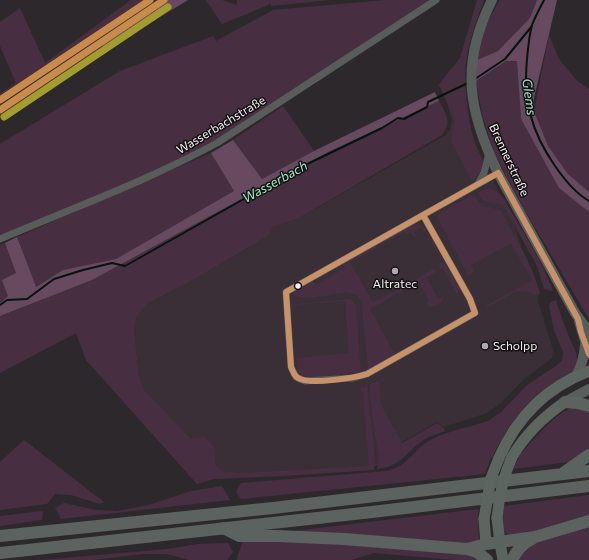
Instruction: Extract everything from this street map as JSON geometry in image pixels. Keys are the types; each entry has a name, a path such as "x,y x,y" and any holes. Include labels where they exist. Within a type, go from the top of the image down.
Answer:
{"highway":[{"path":"565,402 589,406"},
{"path":"561,474 589,456"},
{"path":"0,536 273,508 589,471"},
{"path":"0,553 442,504 589,486"},
{"path":"467,549 486,544 535,537 589,521"},
{"path":"223,528 239,536 344,539 467,549 477,552 488,560"},
{"path":"512,560 521,546 535,537"},
{"path":"500,543 503,560"},
{"path":"486,544 488,560"}],"main road":[{"name":"Brennerstraße","path":"492,0 475,45 471,73 475,115 498,173 578,319 589,354"},
{"name":"Brennerstraße","path":"578,319 589,332"},
{"path":"575,377 582,364 585,343"},
{"path":"486,544 484,519 491,478 508,439 525,414 546,394 575,377 589,371"},
{"path":"500,543 497,518 501,487 512,458 522,442 539,422 565,402 589,390"}],"street":[{"name":"Wasserbachstraße","path":"0,239 180,163 217,143 436,0"},
{"path":"478,184 484,174 489,153"},
{"path":"423,216 470,300 475,313 367,374 353,378 305,381 296,377 291,367 286,292 498,173"}],"shaded area":[{"path":"131,0 152,0 0,104 0,94 16,83 0,46 0,22 20,8 45,63"},
{"path":"152,0 168,0 0,113 0,104"},
{"path":"168,0 188,0 111,47 105,48 102,45"},
{"path":"206,0 222,0 237,5 237,0 331,0 271,6 271,4 222,24"},
{"path":"385,0 432,0 236,128 187,157 0,237 0,144 120,71 213,36 216,41 273,10"},
{"path":"477,0 484,0 474,28 465,67 470,125 482,163 480,171 472,181 452,143 451,138 455,121 439,85 460,58"},
{"path":"500,0 537,0 530,18 498,51 477,60 483,30"},
{"path":"537,0 557,0 534,98 534,111 548,146 568,174 589,192 589,212 559,188 521,119 517,61 506,61 476,81 477,60 498,51 530,18"},
{"path":"549,35 559,59 577,81 589,89 589,192 568,174 548,146 534,111"},
{"path":"102,45 105,48 0,118 0,113"},
{"path":"506,61 517,61 521,119 559,188 589,212 589,319 524,209 494,153 482,114 476,81"},
{"path":"435,92 439,101 330,151 92,280 0,316 0,303 8,296 2,280 16,273 5,243 17,237 36,287 63,270 116,259 234,191 211,153 233,140 262,179 314,151"},
{"path":"439,101 447,118 447,126 442,135 297,219 273,227 271,234 200,276 147,304 137,316 134,329 139,376 145,391 191,439 205,437 216,449 215,464 222,471 241,473 369,466 363,392 360,388 367,386 375,459 374,470 214,479 197,484 86,360 76,333 0,373 0,316 92,280 330,151"},
{"path":"447,104 474,142 513,220 521,246 534,274 540,293 538,295 538,301 553,350 552,358 524,379 501,403 487,413 444,427 437,422 402,442 377,466 241,473 222,471 215,464 216,449 191,439 145,391 139,376 134,329 137,316 147,304 200,276 271,234 270,230 273,227 297,219 446,135 450,129 452,120"},
{"path":"283,106 314,151 262,179 233,140"},
{"path":"211,153 234,191 116,259 63,270 35,287 17,237"},
{"path":"486,189 494,190 504,199 537,255 553,291 544,289 537,266 503,205 483,201 478,193"},
{"path":"472,195 481,206 501,211 532,270 540,293 538,295 516,291 486,308 486,306 532,280 511,243 471,265 474,271 468,275 436,215"},
{"path":"413,225 420,225 427,230 424,232 421,228 414,232 416,237 414,237 411,232 407,234 405,232 382,244 381,242"},
{"path":"430,237 459,289 457,294 443,268 441,269 439,264 443,262 430,239 425,241"},
{"path":"5,243 16,273 8,296 0,303 0,245"},
{"path":"375,246 376,248 350,262 373,303 434,269 436,272 370,309 395,355 368,370 362,303 358,296 347,292 313,298 299,297 292,294 313,281 316,285 345,268 343,264"},
{"path":"427,278 438,299 443,296 442,303 433,307 429,306 426,302 429,300 419,283"},
{"path":"349,299 353,301 356,306 361,372 314,377 302,375 298,371 296,358 349,353 345,301 296,304"},
{"path":"556,300 577,357 574,369 566,377 538,397 515,420 503,437 492,458 491,457 485,474 241,499 236,492 241,483 387,471 396,468 407,461 424,444 434,438 488,421 501,412 527,385 556,366 562,360 563,352 554,330 549,306 551,302"},
{"path":"384,378 385,380 379,381 381,405 402,443 437,423 444,428 445,431 430,436 422,441 402,459 392,465 377,469 379,457 369,385"},
{"path":"571,408 589,409 589,451 569,462 513,469 518,457 543,430 556,417"},
{"path":"24,440 104,502 100,504 71,495 55,494 47,504 0,510 0,462"},
{"path":"222,486 230,500 61,519 55,508 64,503 96,510 117,511 149,505 191,491"},
{"path":"589,495 589,516 536,532 508,535 502,529 504,506"},
{"path":"478,509 479,544 285,532"},
{"path":"43,511 42,520 0,526 0,516"},
{"path":"589,527 589,560 516,560 529,544"},
{"path":"243,541 308,542 463,553 481,560 455,560 374,553 351,560 237,560"},
{"path":"228,543 233,552 227,560 189,560 167,554 143,554 93,560 41,560 167,549 198,544"}],"waterway":[{"name":"Glems","path":"544,0 532,25 528,46 526,89 530,115 540,140 555,166 570,185 589,201"},
{"name":"Wasserbach","path":"475,79 505,59 532,26"},
{"name":"Wasserbach","path":"0,305 7,300 27,299 54,279 112,263 125,266 297,169 382,128 398,118 404,119 427,107 428,102 468,83"}],"transit line":[{"path":"0,100 150,0"},
{"path":"0,110 164,0"},
{"path":"4,117 168,7"},
{"path":"498,173 578,319 589,354"},
{"path":"423,215 498,173"},
{"path":"423,215 470,299 475,313 367,374 321,381 304,380 297,377 291,367 286,292 423,215"}],"place":[{"name":"Altratec","path":"395,271"},
{"name":"Scholpp","path":"485,346"}]}
